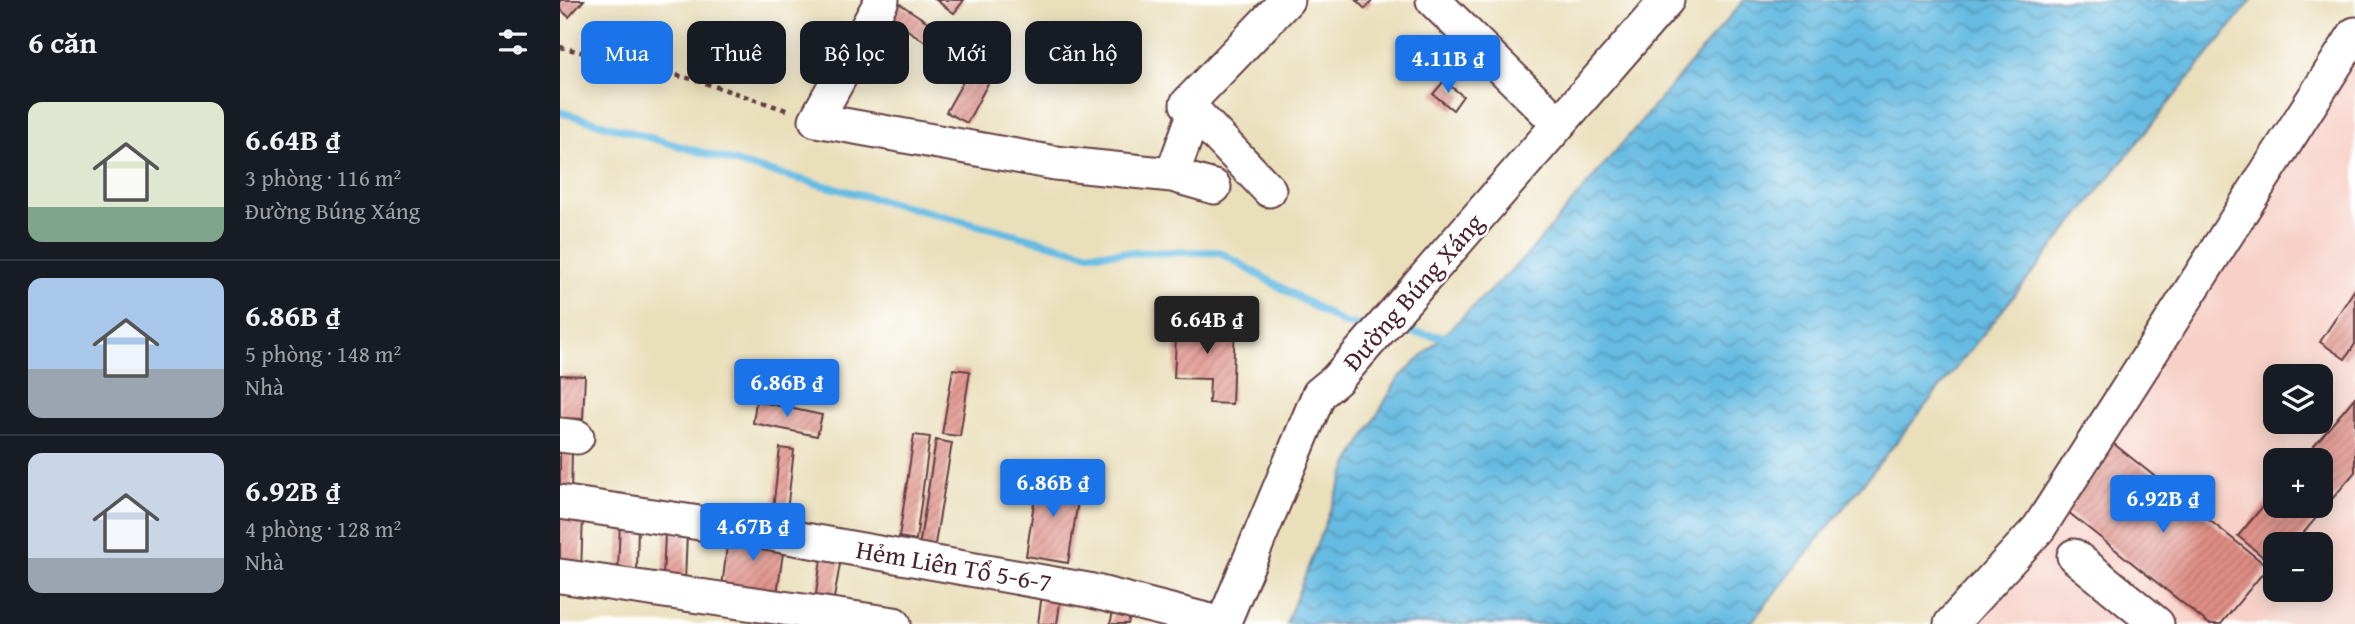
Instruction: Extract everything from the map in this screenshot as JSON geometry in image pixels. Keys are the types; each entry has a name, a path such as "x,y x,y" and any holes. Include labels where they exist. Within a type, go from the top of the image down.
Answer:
{"street":[{"path":"882,0 816,120 1055,163 1172,175 1214,187"},
{"path":"1269,190 1187,104 1188,99 1287,0"},
{"path":"1433,0 1559,124"},
{"name":"Đường Búng Xáng","path":"1222,624 1320,394 1336,380 1667,0"},
{"path":"1951,624 2039,528 2355,34"},
{"path":"1172,175 1194,114"},
{"name":"Hẻm Liên Tổ 5-6-7","path":"560,502 766,533 1088,590 1222,624"},
{"path":"2074,556 2157,624"},
{"path":"560,576 724,597 894,624"}],"path":[{"path":"560,47 696,80 816,120"}],"shaded area":[{"path":"2355,60 2355,624 1957,624 2052,477"}],"water":[{"path":"1744,0 2252,0 1750,624 1286,624 1348,465 1398,379 1530,252"}],"building":[{"path":"560,0 584,0 569,17 560,9"},
{"path":"936,0 964,0 954,13"},
{"path":"1356,0 1373,0 1365,9"},
{"path":"897,2 926,21 923,21 923,40 909,31 909,21 894,21 888,17"},
{"path":"1444,81 1463,96 1453,110 1433,94"},
{"path":"962,84 988,84 967,123 946,112"},
{"path":"2355,289 2355,344 2345,359 2320,342"},
{"path":"1177,319 1235,322 1232,404 1209,403 1210,379 1174,378"},
{"path":"953,369 970,371 960,436 942,434"},
{"path":"560,375 585,376 583,419 560,418"},
{"path":"2355,397 2355,472 2333,498 2333,448 2312,448 2324,434 2333,434 2333,423"},
{"path":"756,401 822,415 817,436 753,423"},
{"path":"914,435 930,437 916,540 899,537"},
{"path":"936,440 952,443 934,550 919,547"},
{"path":"2109,440 2263,563 2263,573 2221,624 2209,624 2058,504"},
{"path":"780,448 794,450 786,520 772,518"},
{"path":"560,451 572,451 571,494 560,494"},
{"path":"1038,476 1081,483 1068,563 1026,556"},
{"path":"2263,506 2263,518 2316,518 2304,532 2263,532 2263,557 2238,536"},
{"path":"560,515 583,516 581,570 560,569"},
{"path":"620,523 638,524 637,571 618,570"},
{"path":"729,531 785,539 777,594 722,587"},
{"path":"665,532 687,533 685,581 663,580"},
{"path":"823,545 843,547 833,604 815,601"},
{"path":"1042,594 1061,596 1057,624 1038,624"},
{"path":"1115,605 1132,609 1128,624 1110,624"}],"waterway":[{"path":"560,112 756,168 1087,253 1219,252 1345,324 1369,327"},
{"path":"1392,330 1452,338"}]}
